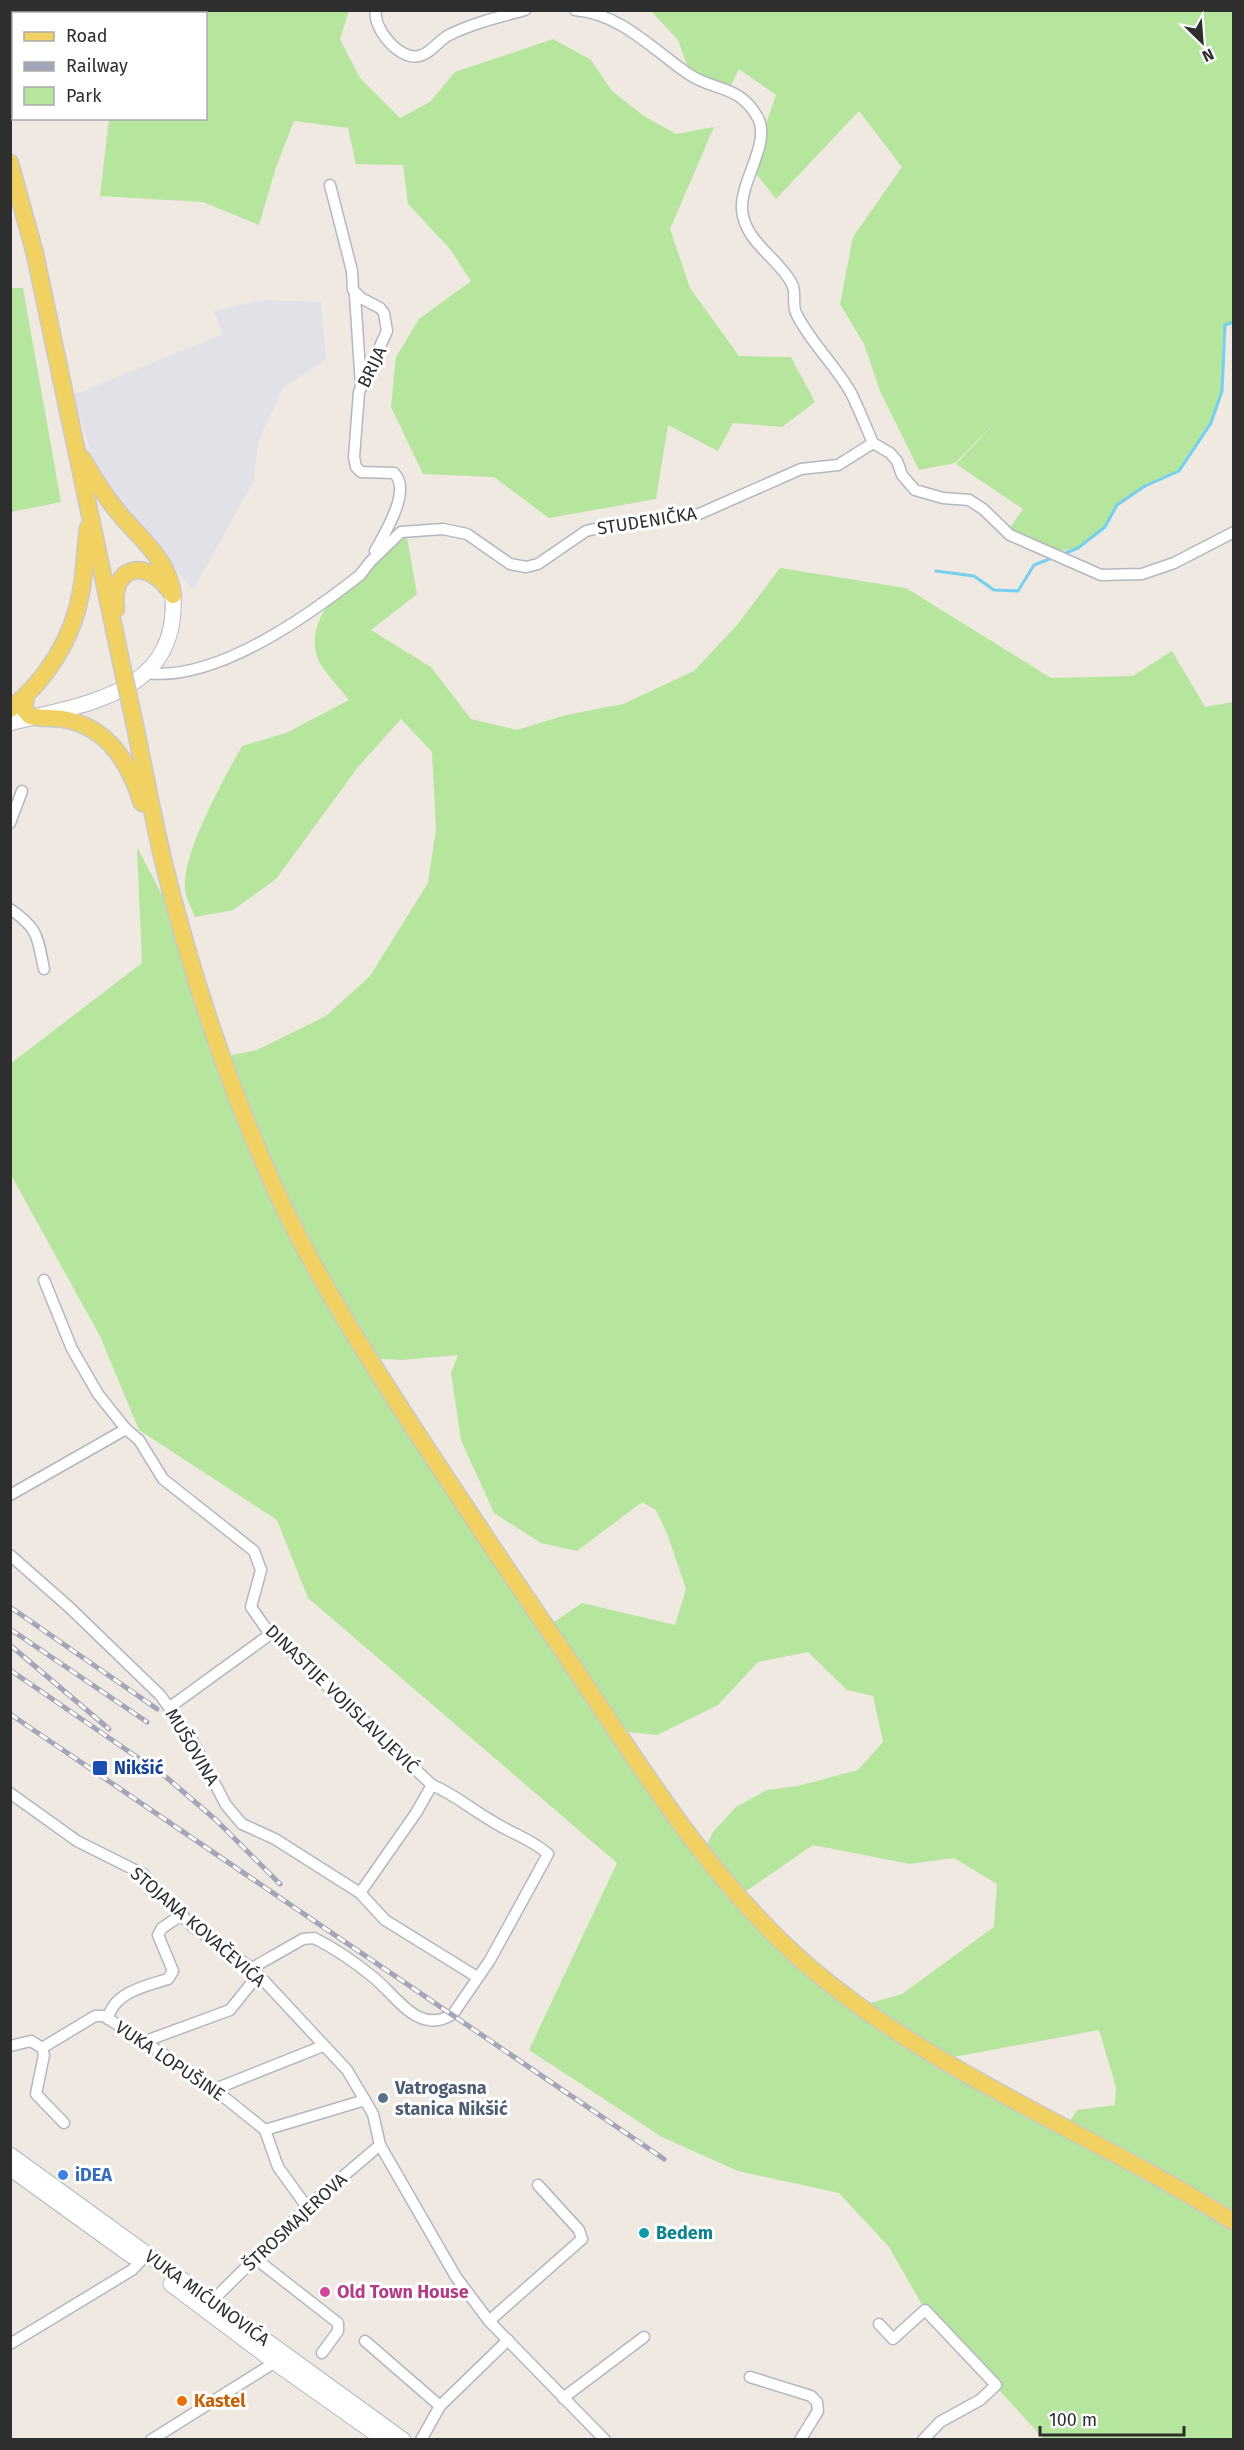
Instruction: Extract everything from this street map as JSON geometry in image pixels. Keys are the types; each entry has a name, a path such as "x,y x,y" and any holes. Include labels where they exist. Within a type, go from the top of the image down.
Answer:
{"main road":[{"path":"10,163 35,254 159,839 197,985 216,1041 264,1164 309,1256 364,1351 467,1509 703,1854 776,1937 872,2016 943,2060 1233,2222"},
{"path":"10,723 119,692 147,674 162,655 170,636 174,615 173,595 168,573 160,556 114,506 75,449"},
{"path":"10,709 26,696 55,659 74,618 82,584 90,515"},
{"path":"122,667 115,597 120,581 132,572 150,571 161,578 173,595"},
{"path":"26,696 24,709 33,717 72,721 93,730 109,741 128,766 145,814 159,839"},
{"name":"VUKA MIĆUNOVIĆA","path":"10,2156 385,2439"},
{"name":"VUKA MIĆUNOVIĆA","path":"10,2168 212,2301 281,2359 404,2439"}],"street":[{"path":"376,10 378,27 384,35 407,56 413,57 421,56 446,37 469,25 525,10"},
{"path":"575,10 606,15 638,35 690,75 729,89 746,102 758,119 762,133 748,176 742,210 749,229 764,253 792,283 797,315 850,393 873,443 890,453 897,461 902,476 915,490 943,498 969,500 983,509 1010,535 1101,575 1142,574 1174,563 1233,532"},
{"path":"330,185 355,295 361,387"},
{"name":"BRIJA","path":"355,295 380,308 384,313 387,331 361,387 354,457 356,467 367,474 394,473 398,476 401,495 370,562"},
{"name":"STUDENIČKA","path":"147,674 177,672 238,654 298,620 339,592 360,575 401,532 443,529 460,531 473,537 510,564 526,567 538,564 586,531 626,522 699,514 801,469 838,465 873,443"},
{"path":"10,823 22,791"},
{"path":"10,909 30,923 37,934 44,969"},
{"path":"10,1495 126,1429 99,1394 72,1349 44,1280"},
{"name":"DINASTIJE VOJISLAVLJEVIĆ","path":"126,1429 139,1440 163,1479 254,1551 261,1570 250,1606 272,1634 432,1785 416,1813 360,1893"},
{"name":"MUŠOVINA","path":"10,1555 69,1607 170,1707 191,1738 233,1816 248,1828 261,1830 360,1893"},
{"path":"170,1707 272,1634"},
{"path":"143,2042 230,2010 254,1972 303,1939 314,1938 373,1977 407,2011 429,2021 445,2019 453,2014 495,1950 548,1854 528,1840 491,1821 462,1800 432,1785"},
{"name":"STOJANA KOVAČEVIĆA","path":"10,1793 77,1841 143,1874 193,1927 254,1972 347,2070 365,2100 378,2129 380,2145 456,2277 489,2321 605,2439"},
{"path":"360,1893 385,1920 477,1977"},
{"path":"108,2019 110,2008 117,2000 168,1979 173,1971 158,1935 162,1928 183,1914"},
{"name":"VUKA LOPUŠINE","path":"42,2048 95,2016 108,2019 215,2089 265,2130"},
{"path":"10,2046 31,2041 42,2048 44,2055 36,2094 64,2123"},
{"path":"215,2089 323,2046"},
{"path":"307,2207 278,2167 265,2130 365,2100"},
{"name":"ŠTROSMAJEROVA","path":"212,2301 307,2207 380,2145"},
{"path":"489,2321 582,2240 579,2230 538,2185"},
{"path":"10,2344 144,2258"},
{"path":"256,2259 338,2324 338,2331 322,2353"},
{"path":"879,2324 893,2339 925,2310 995,2386 980,2400 940,2422 923,2439"},
{"path":"563,2398 644,2337"},
{"path":"421,2439 440,2406 508,2340"},
{"path":"365,2341 440,2406"},
{"path":"151,2439 281,2359"},
{"path":"750,2377 811,2396 817,2402 818,2411 800,2439"}],"shaded area":[{"path":"262,300 321,302 326,359 283,388 258,442 254,480 193,590 111,492 91,454 73,395 223,334 214,311"}],"green space":[{"path":"349,11 340,39 360,78 400,118 430,102 455,72 553,39 591,60 612,91 644,116 676,134 714,127 670,229 690,288 739,356 791,357 815,402 782,427 733,423 718,451 668,425 656,499 549,518 494,477 423,474 391,407 396,357 419,319 471,281 450,249 408,204 403,165 356,164 348,128 294,121 276,167 259,225 203,202 100,196 109,120 207,120 207,12 96,12"},
{"path":"651,11 1233,11 1233,321 1225,325 1222,391 1211,423 1179,471 1149,484 1117,505 1105,527 1077,548 1048,553 1007,532 1023,509 956,464 1000,418 955,463 919,470 880,391 864,344 840,304 853,237 902,167 859,111 776,199 751,167 776,95 739,69 729,89 691,76 678,40"},
{"path":"11,288 23,288 61,502 11,512"},
{"path":"406,532 417,594 371,630 431,667 471,719 517,730 566,715 623,704 694,671 738,624 780,568 906,588 1051,678 1133,676 1172,651 1205,707 1233,702 1233,2439 1044,2439 925,2310 889,2247 839,2193 738,2171 662,2137 529,2050 617,1863 308,1598 277,1520 139,1430 100,1336 11,1175 10,1064 142,963 137,847 185,939 222,1057 257,1050 326,1016 370,976 428,883 436,829 432,752 401,719 358,767 276,879 233,910 195,917 185,890 190,857 197,837 242,746 286,733 349,700 326,672 317,656 315,638 320,620 330,602 344,586","holes":["458,1355 451,1373 461,1440 494,1513 541,1543 577,1551 642,1502 656,1510 668,1536 686,1589 675,1625 582,1603 547,1627 371,1358 401,1360","808,1652 847,1690 873,1696 883,1742 858,1770 798,1786 767,1790 736,1807 713,1832 703,1853 618,1731 657,1735 718,1705 758,1662","813,1845 910,1864 954,1858 997,1884 994,1927 902,1994 860,2006 739,1896","1099,2030 1116,2087 1115,2105 1077,2110 1066,2127 943,2059"]}],"waterway":[{"path":"1061,555 1078,548 1105,527 1117,505 1145,486 1179,471 1211,423 1222,391 1225,325 1234,322"},
{"path":"936,571 974,576 994,590 1018,591 1034,565 1052,558"}],"railway":[{"path":"10,1607 157,1709"},
{"path":"10,1629 147,1722"},
{"path":"10,1645 109,1729"},
{"path":"10,1670 166,1777 216,1820 280,1884"},
{"path":"10,1714 664,2159"}],"place":[{"name":"Nikšić","path":"100,1768"},
{"name":"Vatrogasna stanica Nikšić","path":"383,2098"},
{"name":"iDEA","path":"63,2175"},
{"name":"Bedem","path":"644,2233"},
{"name":"Old Town House","path":"325,2292"},
{"name":"Kastel","path":"182,2401"}]}
